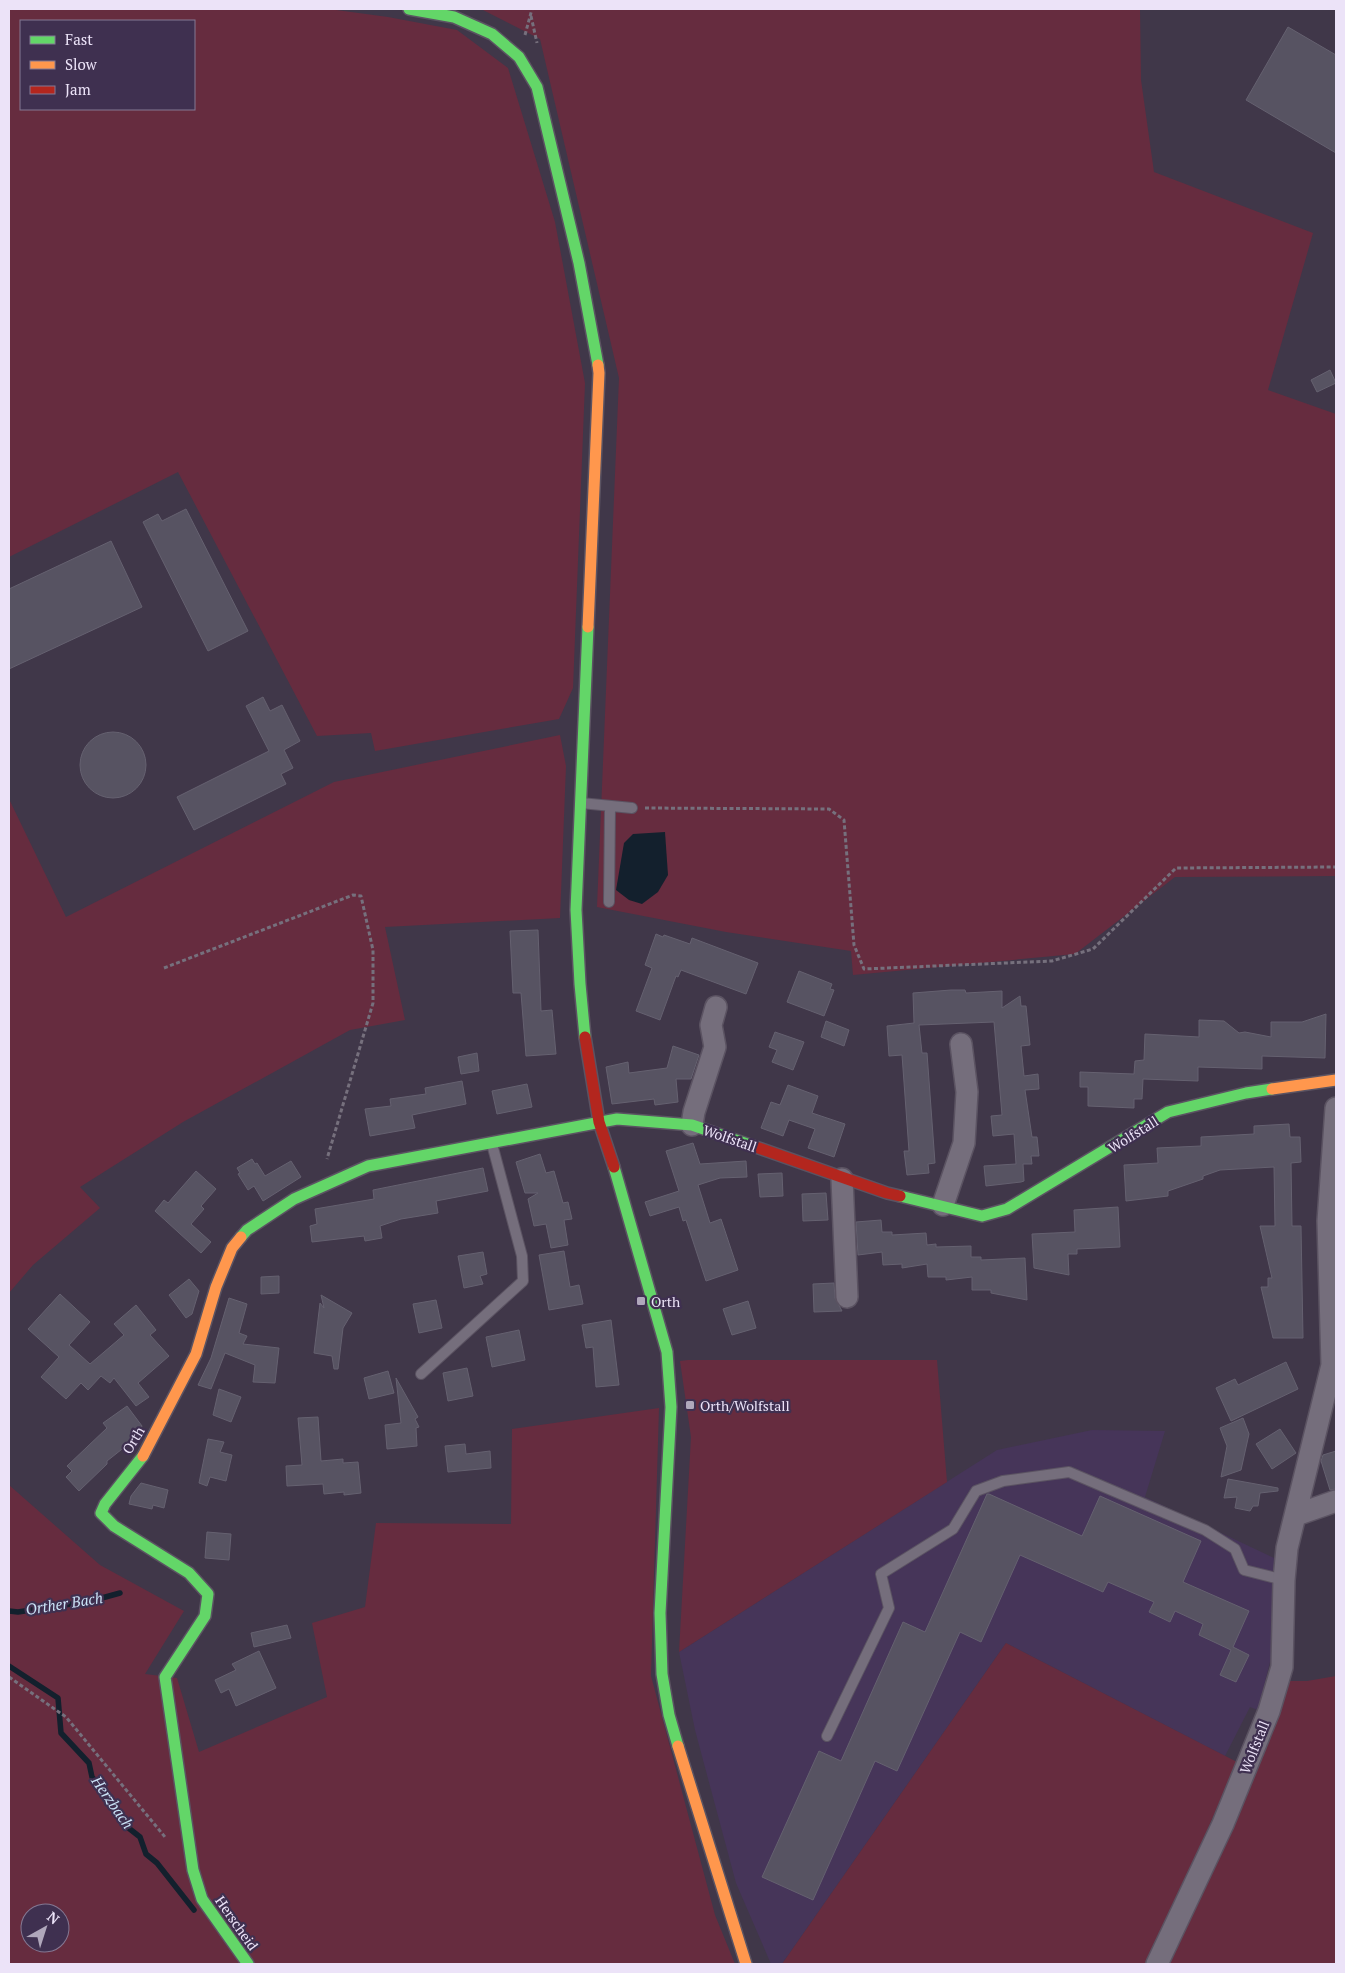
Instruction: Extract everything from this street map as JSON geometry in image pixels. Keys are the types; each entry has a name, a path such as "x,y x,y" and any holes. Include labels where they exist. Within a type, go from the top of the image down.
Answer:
{"main road":[{"path":"409,9 454,17 492,34 519,57 537,87 579,263 599,373 576,910 580,984 587,1053 599,1122 624,1199 667,1352 671,1407 660,1613 662,1674 669,1715 680,1758 746,1964"},
{"name":"Wolfstall","path":"599,1122 617,1119 692,1125 887,1194 943,1205 982,1216 1007,1209 1110,1149 1168,1112 1246,1093 1336,1080"},
{"name":"Orth","path":"193,1870 165,1677 205,1616 208,1594 189,1573 114,1526 101,1513 105,1504 146,1452 196,1354 216,1287 232,1248 247,1230 294,1199 368,1166 492,1144 599,1122"},
{"name":"Herscheid","path":"193,1870 202,1899 248,1964"}],"street":[{"path":"692,1125 694,1112 715,1047 711,1025 716,1007"},
{"path":"943,1205 964,1143 967,1092 961,1044"},
{"name":"Wolfstall","path":"1157,1964 1223,1824 1269,1711 1282,1661 1284,1580 1287,1548 1332,1365 1328,1221 1336,1108"},
{"path":"842,1179 847,1297"},
{"path":"1296,1515 1336,1501"}],"lane":[{"path":"580,803 632,808"},
{"path":"609,902 610,807"},
{"path":"420,1374 523,1281 522,1256 492,1144"},
{"path":"827,1736 889,1608 881,1574 953,1529 976,1491 1003,1481 1069,1472 1205,1530 1235,1549 1244,1570 1284,1580"}],"path":[{"path":"632,808 829,809 844,820 854,946 864,969 1052,961 1093,949 1176,868 1336,867"},
{"path":"164,968 353,894 360,896 373,950 373,1003 326,1166 328,1184"},
{"path":"9,1677 66,1717 168,1840"}],"shaded area":[{"path":"9,9 329,9 388,17 457,30 508,68 555,222 585,383 573,688 559,719 375,751 371,733 317,736 178,472 9,557"},
{"path":"481,9 1140,9 1141,80 1154,172 1313,233 1268,390 1336,414 1336,876 1175,877 1075,954 853,975 851,951 726,932 597,907 619,378 540,39"},
{"path":"560,735 566,766 560,918 385,927 405,1020 350,1030 183,1122 80,1187 100,1208 33,1265 9,1293 9,799 66,917 334,782"},
{"path":"937,1360 947,1482 679,1652 691,1437 680,1361"},
{"path":"659,1408 651,1676 715,1915 735,1964 9,1964 9,1485 100,1565 184,1611 145,1674 177,1678 199,1752 327,1697 312,1623 365,1607 376,1523 511,1524 512,1429"},
{"path":"1092,1430 1165,1431 1145,1497 1274,1558 1272,1605 1274,1646 1258,1710 1250,1707 1225,1756 1006,1643 782,1964 771,1964 736,1883 695,1730 679,1652 997,1450"},
{"path":"1006,1643 1237,1762 1147,1964 782,1964"},
{"path":"1336,1676 1336,1964 1167,1964 1288,1681 1307,1681"}],"water":[{"path":"665,832 668,875 658,892 642,904 629,900 616,890 624,843 633,834"}],"building":[{"path":"1288,27 1336,55 1336,153 1246,100"},
{"path":"1330,370 1336,383 1317,392 1311,380"},
{"path":"186,509 248,631 208,651 143,522 158,514 162,521"},
{"path":"111,541 142,607 9,669 9,589"},
{"path":"263,697 270,711 282,705 300,741 284,750 293,768 281,774 286,784 194,830 177,797 269,751 246,706"},
{"path":"113,732 126,735 136,742 143,752 146,765 143,778 136,788 126,795 113,798 100,795 90,788 83,778 80,765 83,752 90,742 100,735"},
{"path":"538,930 541,1011 552,1010 556,1054 526,1056 521,993 513,993 510,931"},
{"path":"656,934 690,944 692,938 758,963 746,994 681,970 678,977 676,976 660,1020 636,1011 652,968 645,965"},
{"path":"799,971 832,984 830,989 834,990 824,1016 787,1002"},
{"path":"965,990 966,993 1002,991 1002,1008 1020,996 1021,1006 1026,1006 1030,1045 1021,1046 1024,1076 1038,1074 1039,1089 1025,1090 1032,1137 1037,1137 1039,1156 1031,1156 1032,1164 1023,1164 1024,1181 986,1186 984,1166 1016,1164 1014,1134 993,1136 991,1116 1002,1115 994,1022 919,1025 922,1053 927,1053 935,1163 928,1164 929,1173 907,1175 904,1151 909,1151 902,1055 889,1056 887,1026 914,1023 913,993"},
{"path":"1326,1014 1325,1058 1262,1056 1262,1069 1198,1067 1198,1081 1143,1079 1142,1099 1134,1099 1134,1108 1088,1106 1088,1087 1080,1087 1080,1072 1134,1074 1135,1061 1144,1060 1145,1034 1199,1037 1199,1020 1224,1021 1239,1033 1245,1032 1271,1037 1271,1022 1302,1022"},
{"path":"826,1021 849,1030 844,1046 821,1037"},
{"path":"775,1032 804,1042 793,1070 772,1062 777,1050 769,1047"},
{"path":"673,1046 699,1055 691,1079 676,1079 678,1102 655,1105 654,1099 612,1104 606,1067 628,1062 629,1073 667,1068"},
{"path":"477,1053 479,1071 461,1074 458,1057"},
{"path":"462,1081 466,1104 412,1115 415,1128 370,1136 365,1109 391,1106 390,1099 426,1094 425,1088"},
{"path":"527,1084 532,1107 497,1114 492,1091"},
{"path":"788,1085 818,1096 812,1113 845,1124 834,1157 808,1148 815,1129 789,1120 783,1136 761,1128 771,1102 780,1105"},
{"path":"1289,1124 1290,1137 1300,1137 1301,1162 1291,1163 1292,1226 1301,1226 1303,1338 1273,1338 1261,1287 1268,1287 1268,1278 1272,1278 1260,1226 1275,1226 1274,1167 1220,1170 1203,1176 1203,1179 1168,1191 1168,1196 1126,1201 1124,1165 1158,1163 1157,1148 1201,1146 1201,1137 1254,1134 1254,1126"},
{"path":"693,1143 700,1164 746,1161 747,1177 720,1178 698,1185 710,1223 721,1219 738,1270 706,1281 686,1220 683,1221 679,1207 650,1216 645,1202 679,1191 666,1151"},
{"path":"540,1154 546,1173 554,1171 563,1203 568,1202 572,1219 564,1220 568,1245 551,1248 546,1224 534,1226 528,1199 538,1193 525,1193 516,1162"},
{"path":"252,1159 255,1164 257,1163 265,1176 291,1161 301,1177 263,1201 254,1186 248,1190 238,1174 240,1173 237,1168"},
{"path":"483,1168 488,1191 436,1201 438,1213 401,1219 380,1226 382,1238 365,1241 364,1236 312,1242 310,1226 317,1224 315,1209 374,1199 373,1190"},
{"path":"196,1171 216,1189 201,1206 204,1209 191,1224 211,1242 201,1253 155,1211 164,1200 168,1203"},
{"path":"782,1173 783,1196 760,1197 758,1174"},
{"path":"826,1193 828,1220 803,1221 802,1194"},
{"path":"1118,1207 1120,1247 1077,1249 1077,1254 1068,1254 1069,1275 1034,1268 1032,1234 1075,1232 1074,1210"},
{"path":"881,1220 882,1232 892,1232 892,1235 926,1233 927,1245 936,1244 936,1247 971,1246 971,1257 981,1257 981,1260 1025,1258 1027,1300 991,1293 991,1290 972,1290 972,1277 946,1280 946,1277 928,1277 927,1264 902,1268 902,1264 883,1265 882,1252 858,1255 856,1222"},
{"path":"564,1251 570,1287 579,1285 583,1304 549,1310 539,1255"},
{"path":"483,1252 487,1274 480,1276 483,1284 464,1288 458,1256"},
{"path":"279,1276 279,1293 261,1294 261,1277"},
{"path":"189,1279 199,1291 192,1314 186,1318 169,1295"},
{"path":"834,1283 835,1298 842,1311 814,1312 813,1284"},
{"path":"60,1294 90,1322 69,1345 90,1364 124,1335 114,1324 136,1305 156,1330 150,1335 169,1356 138,1383 149,1397 136,1406 114,1378 110,1383 101,1376 88,1390 81,1383 66,1399 41,1377 59,1357 28,1329"},
{"path":"321,1295 352,1313 343,1328 338,1369 334,1369 332,1356 314,1353 320,1303 324,1308"},
{"path":"229,1298 247,1304 239,1333 247,1336 243,1344 279,1348 275,1383 253,1382 255,1365 225,1353 211,1389 198,1385 211,1358"},
{"path":"436,1300 442,1328 419,1333 413,1304"},
{"path":"748,1301 756,1328 732,1335 723,1309"},
{"path":"611,1320 619,1385 596,1387 593,1347 586,1348 582,1325"},
{"path":"519,1330 525,1360 492,1367 486,1337"},
{"path":"1286,1362 1298,1389 1231,1421 1216,1388 1235,1379 1238,1385"},
{"path":"467,1368 473,1396 448,1401 443,1373"},
{"path":"388,1371 394,1393 369,1399 364,1378"},
{"path":"396,1378 418,1417 415,1419 419,1427 416,1428 417,1446 387,1449 385,1425 401,1423"},
{"path":"219,1389 241,1397 231,1422 213,1415"},
{"path":"127,1406 142,1426 136,1438 107,1461 107,1464 79,1491 66,1477 72,1471 67,1466 107,1428 103,1423"},
{"path":"318,1417 321,1461 343,1459 343,1463 358,1462 361,1493 344,1495 344,1492 324,1494 323,1484 287,1486 286,1466 302,1465 298,1418"},
{"path":"1243,1418 1249,1434 1241,1470 1221,1477 1227,1446 1220,1428"},
{"path":"1280,1429 1296,1453 1272,1469 1256,1444"},
{"path":"208,1439 224,1442 220,1452 232,1455 226,1481 210,1477 207,1486 199,1483"},
{"path":"465,1444 466,1454 490,1451 491,1468 448,1472 445,1446"},
{"path":"1336,1451 1336,1489 1330,1490 1321,1461 1323,1455"},
{"path":"1228,1479 1278,1488 1278,1491 1260,1493 1258,1506 1253,1506 1250,1511 1235,1508 1237,1497 1224,1498"},
{"path":"141,1483 168,1490 164,1508 153,1505 152,1509 129,1504 131,1496"},
{"path":"987,1494 1082,1536 1100,1496 1201,1541 1183,1582 1249,1611 1233,1647 1249,1655 1236,1682 1220,1675 1231,1650 1199,1635 1203,1624 1175,1611 1170,1622 1149,1612 1154,1602 1108,1582 1103,1592 1020,1555 981,1642 960,1632 897,1771 875,1761 813,1900 762,1877 819,1751 841,1761 903,1622 925,1632"},
{"path":"207,1532 231,1534 229,1560 205,1558"},
{"path":"287,1625 291,1638 254,1647 251,1633"},
{"path":"259,1651 276,1688 236,1706 229,1689 221,1693 215,1680 236,1670 232,1664"}],"waterway":[{"name":"Orther Bach","path":"9,1611 18,1612 91,1601 120,1593"},
{"name":"Herzbach","path":"9,1666 58,1698 61,1733 89,1763 92,1777 116,1808 126,1826 140,1837 146,1854 157,1863 194,1910"}],"traffic: fast":[{"path":"409,9 454,17 492,34 519,57 537,87 579,263 598,365"},
{"path":"585,1037 576,910 588,627"},
{"path":"900,1196 982,1216 1007,1209 1168,1112 1246,1093 1272,1089"},
{"path":"241,1237 247,1230 294,1199 368,1166 617,1119 692,1125 753,1146"},
{"path":"614,1167 667,1352 671,1407 660,1613 662,1674 669,1715 678,1746"},
{"path":"143,1456 105,1504 101,1513 114,1526 189,1573 208,1594 205,1616 165,1677 193,1870 202,1899 248,1964"}],"traffic: slow":[{"path":"588,627 598,365"},
{"path":"1272,1089 1336,1080"},
{"path":"143,1456 196,1354 216,1287 232,1248 241,1237"},
{"path":"678,1746 746,1964"}],"traffic: jam":[{"path":"585,1037 599,1122 614,1167"},
{"path":"753,1146 900,1196"}],"place":[{"name":"Orth","path":"641,1301"},
{"name":"Orth/Wolfstall","path":"690,1405"}]}
